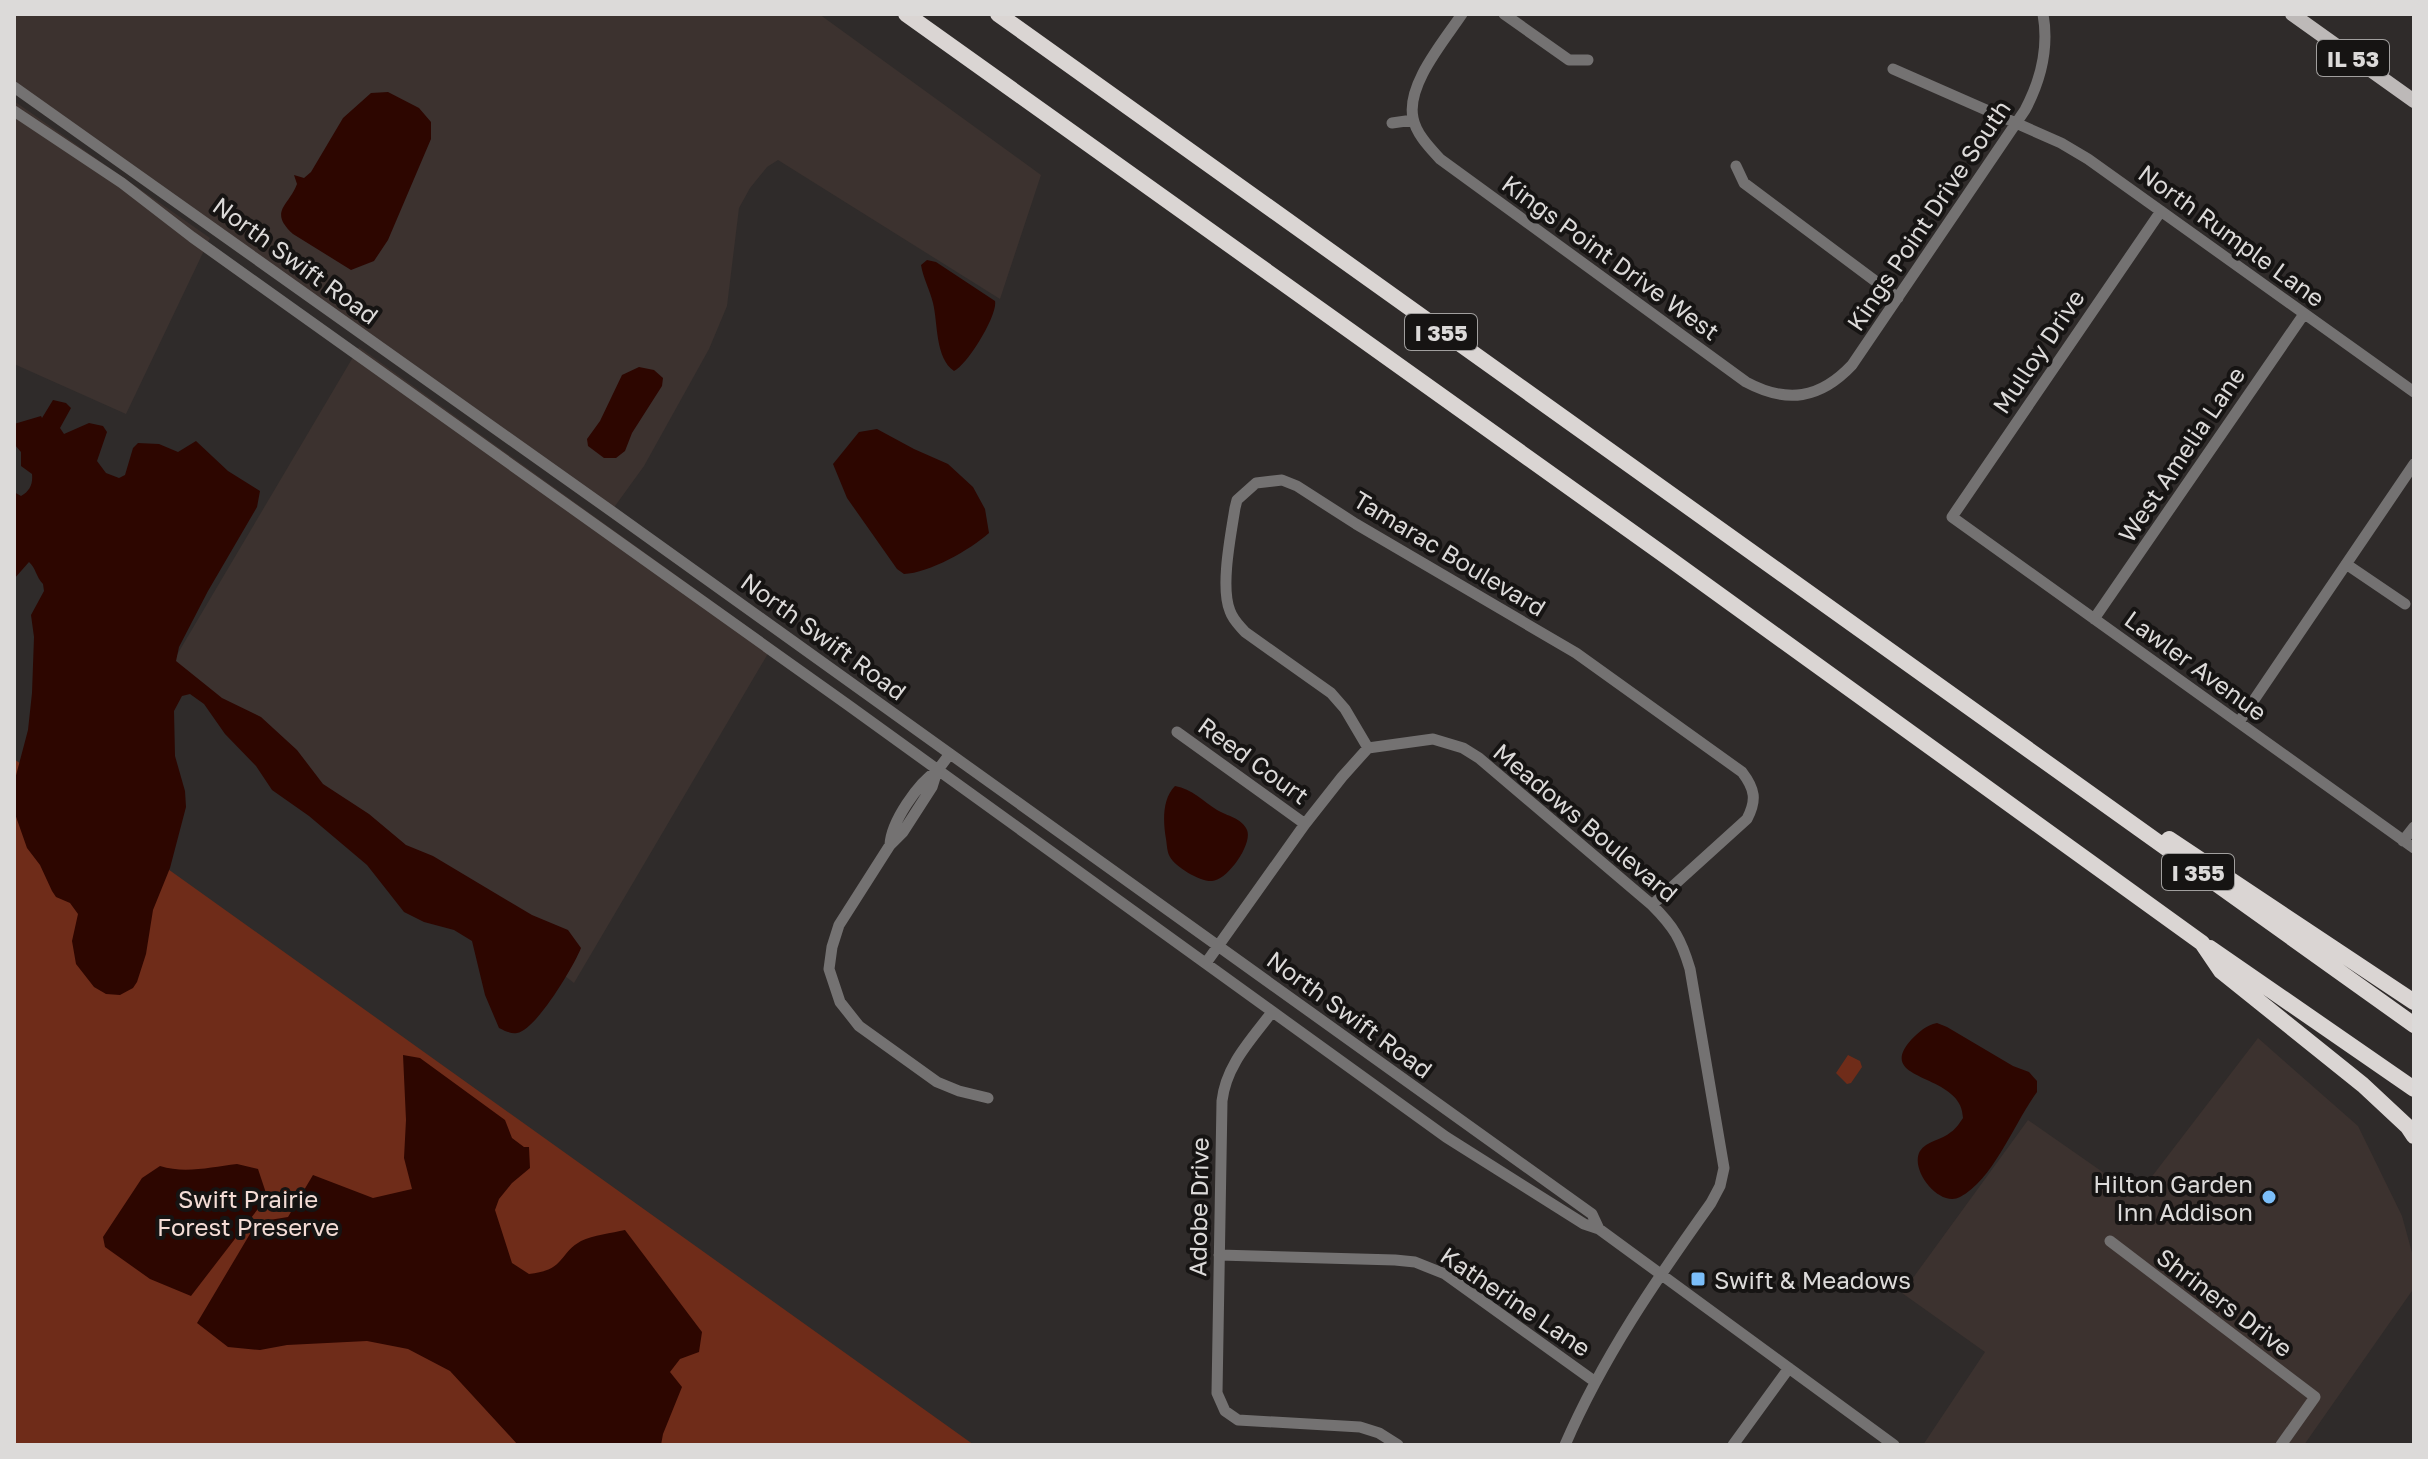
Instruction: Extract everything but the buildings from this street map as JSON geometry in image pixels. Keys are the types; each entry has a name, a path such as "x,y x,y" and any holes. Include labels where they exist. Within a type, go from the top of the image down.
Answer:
{"highway":[{"name":"I 355","path":"906,14 2202,943 2414,1089"},
{"name":"I 355","path":"998,14 2414,1025"},
{"path":"1012,14 1089,78"},
{"path":"1982,718 2042,752 2414,1002"},
{"path":"2202,943 2221,971 2363,1085 2414,1136"}],"main road":[{"name":"IL 53","path":"2292,14 2414,101"}],"street":[{"path":"1392,123 1413,120 1412,103 1417,86 1462,14"},
{"path":"1504,14 1569,60 1588,60"},
{"name":"Kings Point Drive South","path":"1805,396 1838,380 1852,365 2017,123 2032,97 2042,69 2043,14"},
{"name":"North Rumple Lane","path":"1893,69 2061,143 2088,159 2414,392"},
{"name":"North Swift Road","path":"14,87 1592,1214 1599,1229"},
{"name":"North Swift Road","path":"14,111 122,183 192,237 1446,1137 1584,1224 1599,1229 1894,1445"},
{"name":"Kings Point Drive West","path":"1413,120 1420,134 1450,168 1746,382 1768,392 1805,396"},
{"path":"1736,166 1744,183 1898,298"},
{"name":"Mulloy Drive","path":"1952,517 2161,211"},
{"name":"West Amelia Lane","path":"2094,619 2304,314"},
{"path":"1805,396 1805,410"},
{"path":"2239,722 2414,464"},
{"name":"Tamarac Boulevard","path":"1368,748 1345,709 1331,693 1245,632 1234,621 1228,608 1227,583 1235,508 1237,500 1256,483 1282,480 1297,486 1576,653 1742,772 1754,787 1754,806 1747,819 1652,905"},
{"name":"Lawler Avenue","path":"1952,517 2414,848"},
{"path":"2346,564 2405,604"},
{"name":"Reed Court","path":"1177,732 1305,824"},
{"name":"Meadows Boulevard","path":"1368,748 1433,739 1463,748 1497,773 1652,905 1674,927 1690,969 1724,1168 1720,1186 1619,1337 1594,1381 1565,1445"},
{"path":"1206,963 1305,824 1368,748"},
{"path":"949,755 937,771 932,787 903,832 890,845 835,935 829,969 837,996 859,1026 933,1078 959,1091 988,1098"},
{"path":"2403,841 2414,827"},
{"name":"Adobe Drive","path":"1272,1012 1236,1058 1224,1082 1217,1393 1229,1415 1250,1422 1360,1427 1379,1433 1398,1445"},
{"name":"Shriners Drive","path":"2110,1241 2315,1397 2281,1445"},
{"name":"Katherine Lane","path":"1219,1255 1395,1260 1430,1266 1594,1381"},
{"path":"1733,1445 1789,1368"}],"shaded area":[{"path":"14,14 819,14 1041,175 1000,299 778,160 767,167 739,208 727,306 709,349 644,466 610,513 14,90"},
{"path":"388,92 419,108 431,122 431,139 388,240 374,261 351,270 293,234 281,214 297,184 294,175 304,178 311,172 343,118 371,93"},
{"path":"14,101 210,238 126,414 14,364"},
{"path":"927,260 936,262 995,301 992,317 980,339 954,371 940,349 933,303 921,265"},
{"path":"359,347 773,645 574,983 168,670"},
{"path":"639,367 654,370 663,378 662,386 632,433 625,451 616,458 604,458 588,446 587,439 600,421 622,375"},
{"path":"53,400 66,403 71,408 60,428 64,434 89,423 103,426 107,432 97,461 106,473 119,478 125,475 133,448 138,443 159,444 178,452 196,441 228,471 260,491 257,507 208,591 179,647 176,661 222,698 261,717 297,750 323,784 369,814 406,845 433,856 532,915 568,930 581,948 554,996 525,1029 515,1033 499,1028 485,995 472,941 454,930 424,922 404,912 367,865 309,816 272,790 204,704 190,694 182,696 174,711 175,756 186,807 170,868 153,910 146,954 137,982 120,995 106,994 94,987 76,964 72,941 78,914 70,903 56,897 52,891 40,865 27,848 14,811 14,783 28,730 32,693 34,637 31,615 44,591 29,562 14,579 14,492 21,496 24,494 30,487 32,474 21,466 21,452 14,444 14,424 42,418"},
{"path":"877,429 948,464 973,487 985,509 989,533 937,565 904,574 897,569 847,498 833,464 859,432"},
{"path":"1175,786 1238,820 1247,830 1243,852 1231,869 1218,879 1207,881 1195,876 1177,865 1169,855 1164,811"},
{"path":"1937,1023 2029,1072 2037,1081 2037,1092 1993,1164 1972,1189 1952,1199 1928,1185 1918,1159 1923,1148 1958,1125 1963,1118 1959,1103 1950,1092 1911,1071 1903,1064 1902,1054 1920,1032"},
{"path":"2258,1038 2358,1126 2402,1216 2414,1260 2414,1288 2304,1445 1923,1445 1985,1352 1902,1293 2028,1120 2137,1196"},
{"path":"403,1055 420,1058 505,1120 512,1138 529,1147 530,1168 512,1183 499,1199 495,1210 512,1263 529,1274 541,1272 556,1265 581,1241 625,1230 702,1332 699,1352 680,1359 670,1372 682,1387 661,1445 518,1445 450,1371 408,1349 367,1341 287,1345 260,1350 228,1347 197,1323 257,1222 288,1217 313,1175 373,1198 412,1189 404,1158"},
{"path":"237,1164 258,1169 266,1193 264,1201 191,1296 150,1279 105,1247 103,1237 142,1178 160,1166 188,1170"}],"green space":[{"name":"Swift Prairie Forest Preserve","path":"14,759 974,1445 14,1445"},
{"path":"1848,1055 1860,1061 1862,1067 1847,1084 1836,1073"}],"place":[{"name":"Hilton Garden Inn Addison","path":"2269,1197"},
{"name":"Swift & Meadows","path":"1698,1279"}]}
